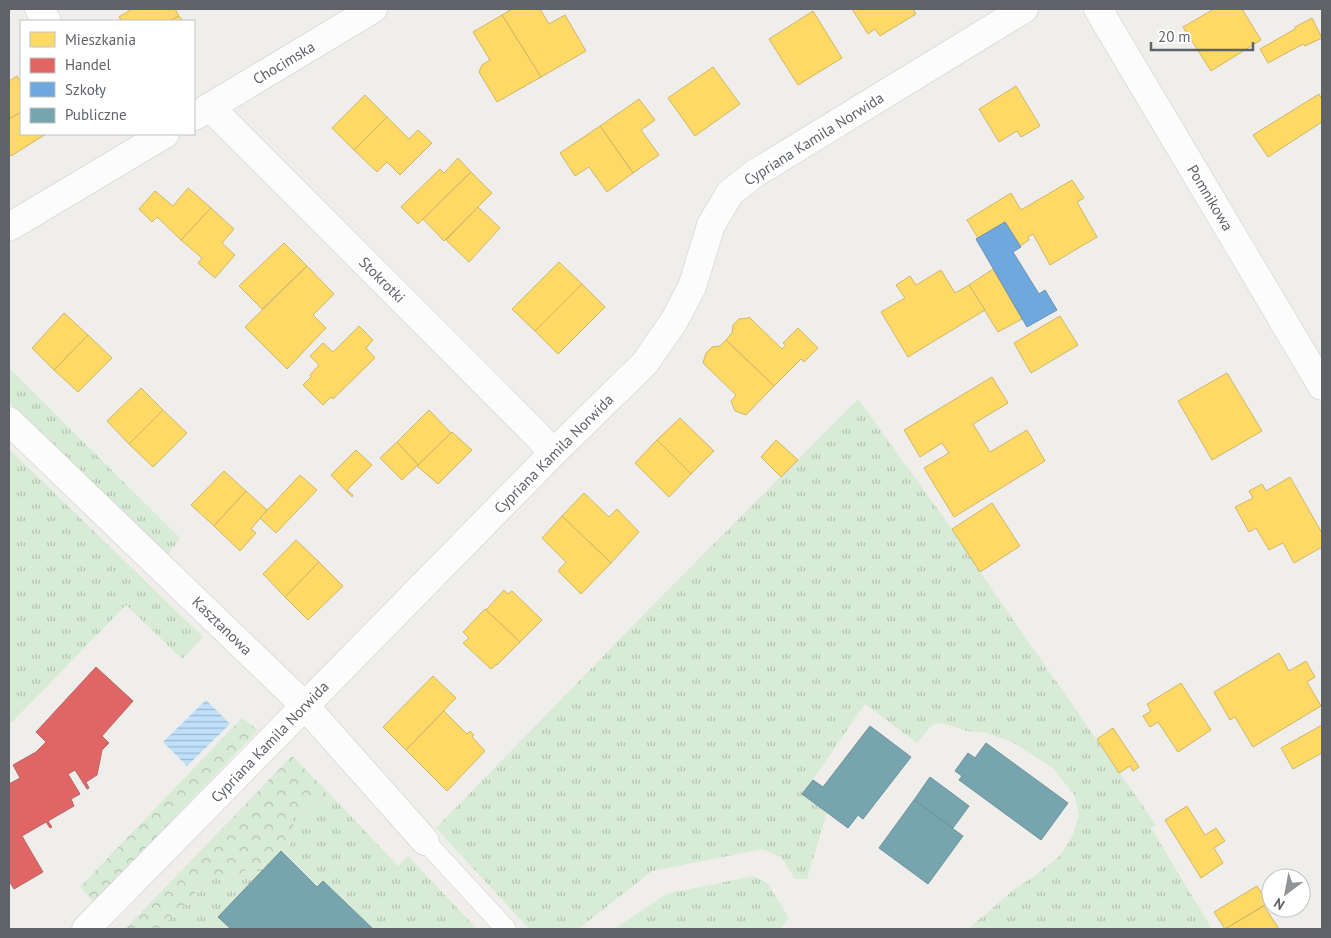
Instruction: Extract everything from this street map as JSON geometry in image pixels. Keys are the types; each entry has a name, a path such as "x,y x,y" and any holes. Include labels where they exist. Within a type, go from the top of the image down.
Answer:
{"street":[{"path":"39,9 47,20"},
{"name":"Chocimska","path":"202,112 373,9"},
{"name":"Cypriana Kamila Norwida","path":"86,929 553,453 645,363 674,321 692,287 712,225 730,193 754,174 1024,9"},
{"name":"Pomnikowa","path":"1098,9 1322,386"},
{"name":"Stokrotki","path":"202,112 538,436 553,453"},
{"path":"9,228 132,142 161,135"},
{"name":"Kasztanowa","path":"9,421 305,706 425,841"}],"lane":[{"path":"425,841 506,929"}],"green space":[{"path":"9,368 180,538 167,556 9,402"},
{"path":"858,399 952,529 1156,825 1151,828 1212,929 968,929 1016,888 1060,856 1072,837 1079,815 1075,796 1053,768 1012,742 984,732 967,731 943,723 932,725 917,743 865,704 803,794 827,813 807,879 795,879 782,858 763,849 652,871 578,929 529,929 436,828 654,604"},
{"path":"9,449 203,637 182,659 126,605 9,725 9,495 11,493 9,491"},
{"path":"242,718 258,730 94,902 80,887"},
{"path":"292,756 326,790 311,806 293,817 294,833 282,861 267,869 247,869 234,878 209,878 197,885 193,900 172,914 163,929 125,929"},
{"path":"326,790 398,866 408,856 477,929 163,929 172,914 193,900 197,885 209,878 234,878 247,869 267,869 294,833 293,817 311,806"},
{"path":"754,876 767,883 789,918 780,929 614,929 666,894"}],"water":[{"path":"206,700 230,724 187,766 163,742"}],"building: Mieszkania":[{"path":"132,9 175,9 179,16 172,20 121,20 119,17"},
{"path":"512,9 540,9 549,24 565,15 586,51 541,77 502,15"},
{"path":"852,9 913,9 916,14 880,36 875,29 868,34"},
{"path":"1214,9 1242,9 1261,40 1211,71 1183,27"},
{"path":"813,11 842,58 798,85 769,39"},
{"path":"502,15 541,77 497,102 479,72 482,65 490,60 473,32"},
{"path":"179,16 182,20 172,20"},
{"path":"1312,18 1322,38 1305,46 1303,44 1268,63 1260,49"},
{"path":"713,67 740,104 695,136 668,98"},
{"path":"17,76 20,81 20,113 9,119 9,81"},
{"path":"1016,86 1040,126 1021,137 1017,131 999,142 979,109"},
{"path":"1319,94 1322,99 1322,122 1268,157 1253,135"},
{"path":"365,95 387,117 354,150 332,128"},
{"path":"639,99 655,120 641,130 659,155 633,173 600,126"},
{"path":"20,113 20,135 44,135 11,156 9,153 9,119"},
{"path":"387,117 409,139 418,130 432,143 400,175 387,162 377,172 354,150"},
{"path":"600,126 633,173 607,192 589,167 575,176 560,153"},
{"path":"458,158 471,172 418,224 401,207 440,169 444,173"},
{"path":"471,172 492,193 444,241 423,219"},
{"path":"1072,180 1084,198 1077,202 1097,237 1050,265 1033,234 1028,237 1029,240 1020,246 1005,222 978,238 967,220 1011,193 1021,210"},
{"path":"188,188 211,208 181,240 157,217 152,222 139,209 155,191 173,206"},
{"path":"478,207 500,228 469,262 446,240"},
{"path":"211,208 234,229 222,243 235,255 215,278 198,263 202,258 181,240"},
{"path":"284,243 307,266 262,309 239,286"},
{"path":"559,262 582,284 535,331 512,309"},
{"path":"307,266 334,294 313,315 326,328 287,369 245,327"},
{"path":"993,269 1022,319 998,332 969,285"},
{"path":"941,270 955,293 969,285 985,310 908,357 881,312 905,298 896,285 910,276 916,285"},
{"path":"582,284 605,307 558,354 535,331"},
{"path":"64,313 88,335 54,370 32,348"},
{"path":"1060,316 1078,345 1031,373 1014,343"},
{"path":"749,317 782,349 786,345 783,343 798,328 818,348 804,362 801,359 774,386 726,340 732,333 733,325 739,319"},
{"path":"359,326 373,340 366,348 375,358 333,399 331,397 323,405 303,385 319,365 310,356 323,343 333,352"},
{"path":"88,335 112,358 78,392 54,370"},
{"path":"726,340 774,386 746,415 735,411 731,401 736,395 703,363 706,353 712,347 720,346"},
{"path":"1227,373 1262,431 1212,460 1178,401"},
{"path":"992,377 1008,403 973,424 990,452 1027,430 1045,461 954,517 924,468 949,453 942,443 920,457 904,430"},
{"path":"141,388 163,410 129,444 107,421"},
{"path":"163,410 187,433 153,467 129,444"},
{"path":"429,410 451,433 418,465 397,442"},
{"path":"680,418 714,451 691,474 657,440"},
{"path":"452,432 472,450 438,484 417,466"},
{"path":"657,440 691,474 669,497 635,463"},
{"path":"776,440 798,460 781,477 761,457"},
{"path":"397,442 418,465 402,480 380,458"},
{"path":"356,450 372,465 347,490 353,495 352,497 331,475"},
{"path":"224,471 246,491 214,526 191,505"},
{"path":"300,475 317,490 276,533 260,518"},
{"path":"1290,477 1322,533 1322,547 1294,563 1283,543 1269,550 1256,528 1249,532 1235,507 1253,498 1249,491 1262,484 1266,491"},
{"path":"246,491 267,510 251,529 256,533 240,551 214,526"},
{"path":"584,493 609,517 617,509 639,532 611,563 562,516"},
{"path":"992,503 1020,546 980,572 952,529"},
{"path":"562,516 611,563 581,594 558,571 566,562 542,538"},
{"path":"296,540 319,562 285,597 263,574"},
{"path":"319,562 343,586 308,620 285,597"},
{"path":"504,590 508,594 512,591 542,620 520,642 486,610"},
{"path":"485,609 520,642 491,669 463,643 469,638 463,632"},
{"path":"1279,653 1289,671 1306,661 1315,677 1307,682 1321,706 1253,747 1235,717 1230,720 1214,692"},
{"path":"433,676 456,698 406,750 383,727"},
{"path":"1181,683 1211,730 1178,752 1158,722 1150,727 1143,716 1151,711 1147,704"},
{"path":"444,711 467,734 470,731 474,735 472,737 485,751 447,791 406,750"},
{"path":"1322,725 1322,753 1293,769 1281,748"},
{"path":"1113,728 1139,767 1133,771 1130,766 1119,773 1097,739"},
{"path":"1187,806 1205,835 1216,828 1225,841 1214,848 1223,863 1201,878 1165,820"},
{"path":"1257,886 1261,892 1261,907 1225,929 1214,912"},
{"path":"1261,908 1261,918 1272,918 1279,929 1225,929"}],"building: Handel":[{"path":"96,667 133,701 102,736 109,743 102,750 97,775 86,782 89,788 87,789 75,770 68,774 80,794 71,799 74,806 48,821 52,827 50,828 46,822 22,836 43,872 14,889 9,881 9,784 20,778 13,765 36,752 46,742 36,732"}],"building: Szkoły":[{"path":"1005,222 1021,247 1013,252 1039,294 1045,290 1057,310 1027,327 976,239"}],"building: Publiczne":[{"path":"870,726 911,757 863,819 858,815 848,828 802,794 813,780 823,787"},
{"path":"986,743 1068,803 1041,840 959,780 962,776 955,771 968,753 975,758"},
{"path":"930,777 969,806 953,828 914,800"},
{"path":"914,800 963,836 928,884 879,848"},
{"path":"281,851 317,887 323,881 373,929 231,929 218,917"}]}
